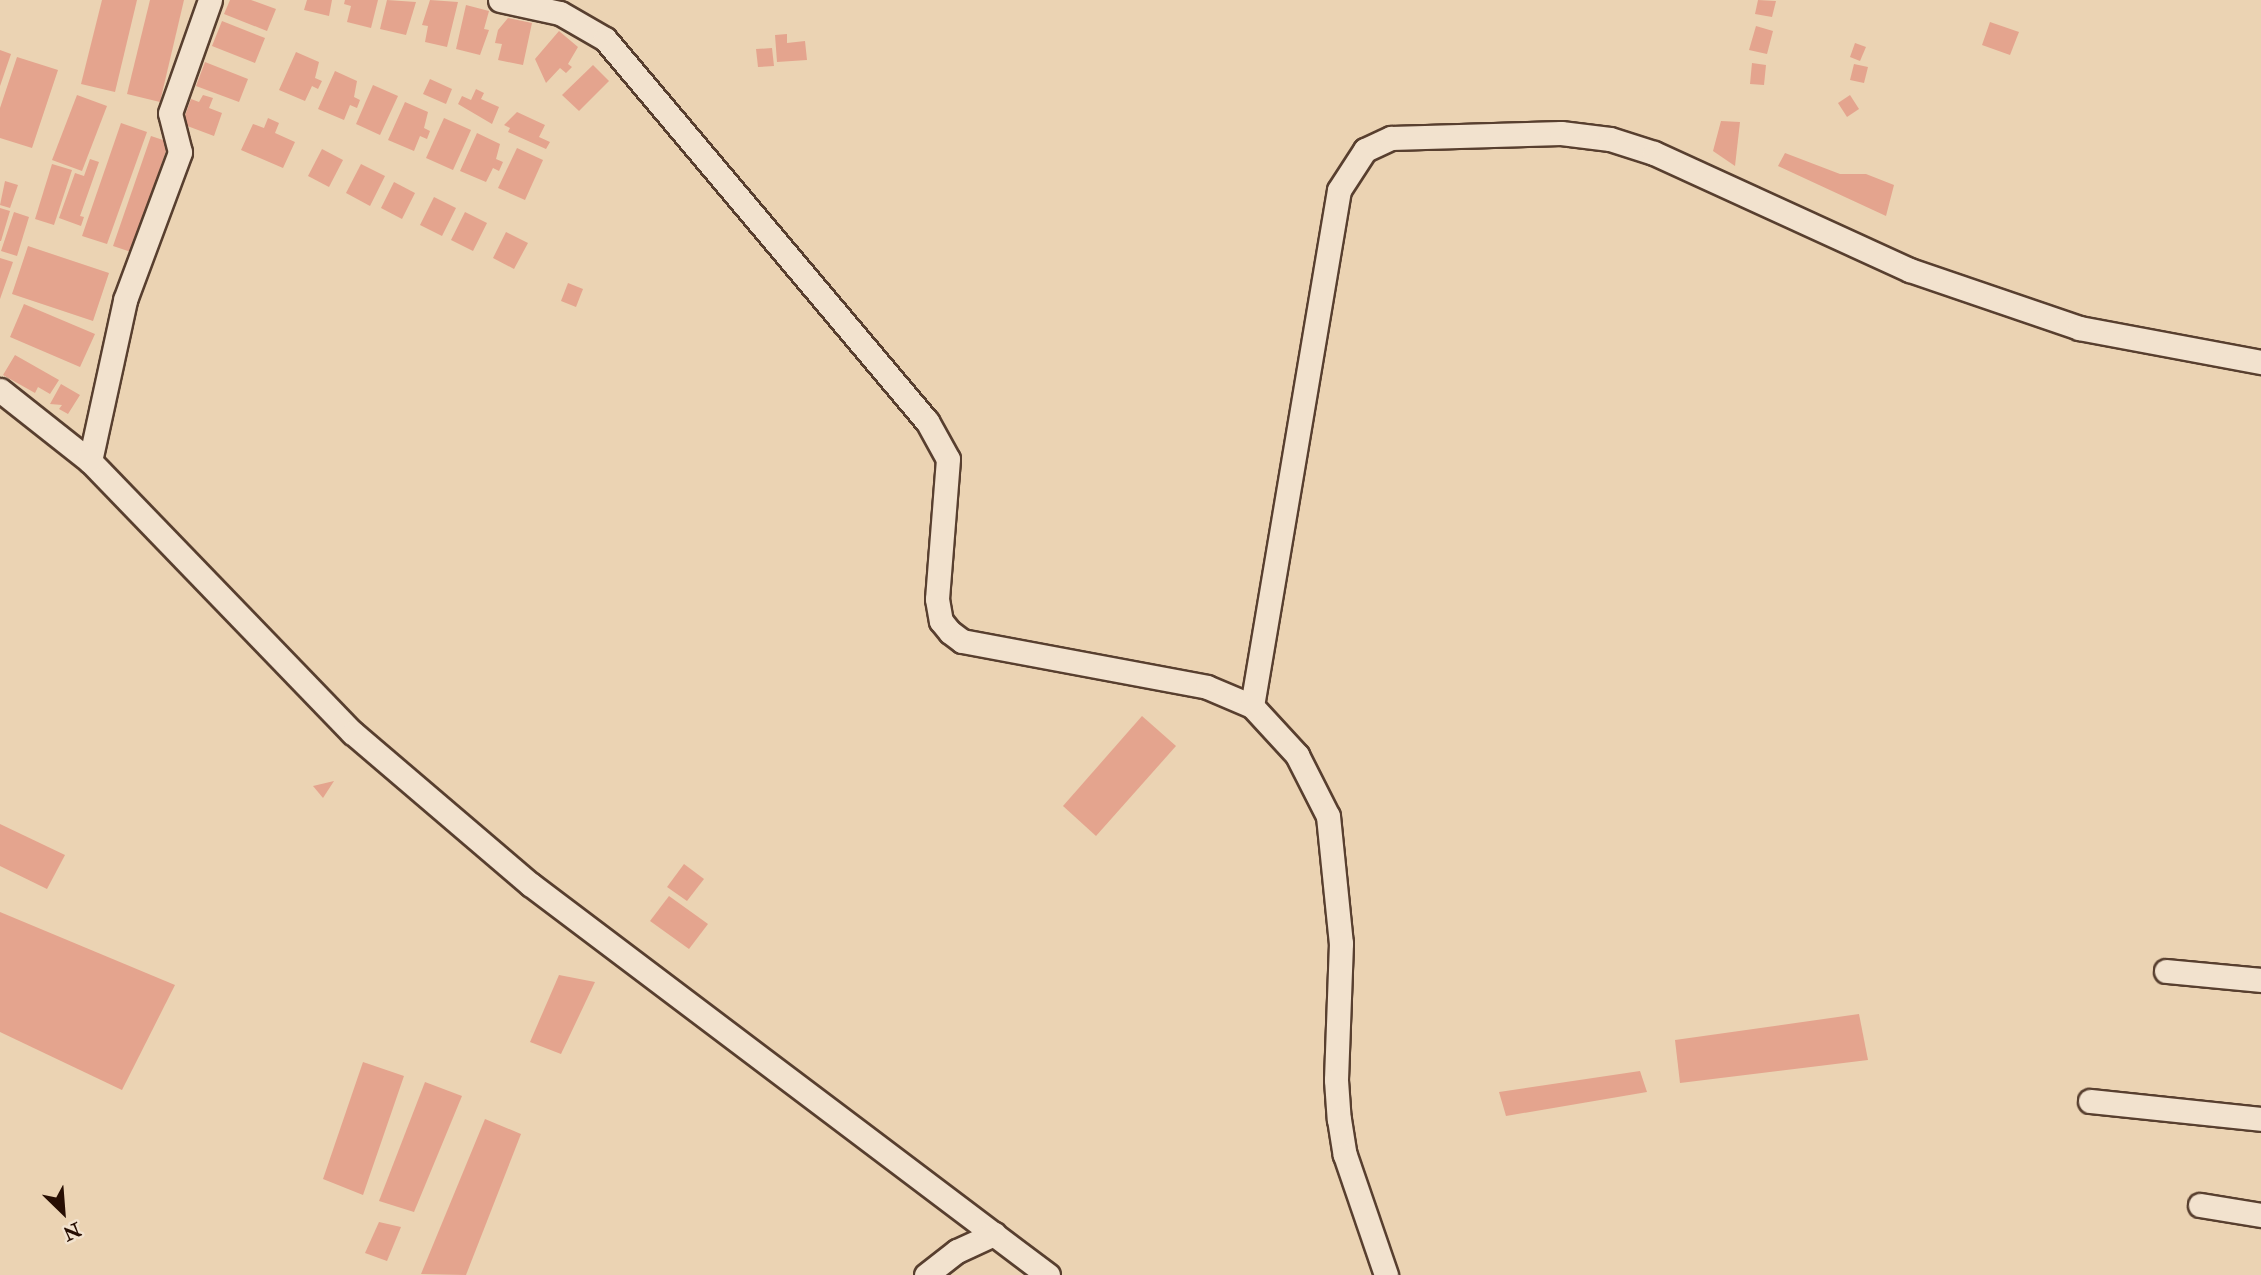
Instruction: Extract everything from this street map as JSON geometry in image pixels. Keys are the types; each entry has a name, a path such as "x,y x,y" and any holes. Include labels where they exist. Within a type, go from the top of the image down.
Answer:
{"street":[{"path":"90,461 125,300 180,152 170,113 210,0"},
{"path":"500,0 560,13 605,39 927,421 948,459 937,599 941,621 950,632 962,641 1207,687 1252,706 1277,728 1297,755 1328,816 1341,943 1336,1080 1339,1119 1345,1155 1386,1275"},
{"path":"1252,706 1339,190 1365,150 1391,138 1560,133 1610,139 1654,153 1910,270 2079,328 2261,362"},
{"path":"0,390 90,461 323,704 384,760 552,900 1048,1275"},
{"path":"2166,971 2261,980"},
{"path":"2090,1101 2261,1119"},
{"path":"2200,1205 2261,1215"},
{"path":"926,1275 957,1251 994,1234"}],"building":[{"path":"102,0 137,0 115,92 81,84"},
{"path":"150,0 184,0 160,102 127,94"},
{"path":"230,0 251,0 276,9 267,31 224,14"},
{"path":"307,0 332,0 329,16 304,10"},
{"path":"345,0 378,0 371,28 347,22 351,6 344,4"},
{"path":"387,0 416,2 406,35 380,29"},
{"path":"430,0 458,2 447,47 425,42 428,26 422,25"},
{"path":"1758,0 1776,1 1772,17 1755,14"},
{"path":"466,5 489,11 484,29 489,30 480,55 456,49"},
{"path":"508,18 532,23 523,65 498,60 502,44 495,43 498,30"},
{"path":"222,21 265,38 255,63 212,46"},
{"path":"1990,22 2019,32 2010,55 1982,45"},
{"path":"1756,26 1773,31 1767,54 1749,50"},
{"path":"559,31 578,47 568,64 572,67 566,73 560,68 546,83 535,59"},
{"path":"787,34 787,43 805,41 807,60 777,62 775,35"},
{"path":"1855,43 1866,47 1860,61 1850,57"},
{"path":"772,48 774,66 758,67 756,49"},
{"path":"0,50 11,54 0,86"},
{"path":"296,52 319,62 315,78 322,81 318,89 312,86 305,101 279,90"},
{"path":"17,57 58,70 32,148 0,138 0,108"},
{"path":"205,62 248,79 239,102 196,86"},
{"path":"1752,63 1766,65 1764,85 1750,84"},
{"path":"1854,64 1868,67 1864,83 1850,80"},
{"path":"593,65 609,81 579,111 562,95"},
{"path":"335,71 357,81 354,97 360,100 357,108 350,105 344,120 318,109"},
{"path":"430,79 452,89 446,104 423,94"},
{"path":"373,85 398,96 380,135 356,124"},
{"path":"476,89 484,93 481,99 499,107 492,124 458,104 462,96 471,100"},
{"path":"77,95 107,106 82,171 52,160"},
{"path":"203,95 213,98 209,108 222,113 214,136 182,124 191,99 199,102"},
{"path":"1850,95 1859,109 1847,117 1838,103"},
{"path":"405,102 428,112 424,128 430,131 427,139 420,136 414,151 388,140"},
{"path":"517,112 545,125 539,137 550,142 546,149 508,132 510,128 504,125"},
{"path":"268,118 279,123 275,133 295,142 283,168 241,150 253,124 264,128"},
{"path":"444,118 471,130 453,170 426,158"},
{"path":"1721,121 1740,122 1735,166 1713,151"},
{"path":"121,123 147,132 107,244 82,236"},
{"path":"477,133 500,144 496,159 503,162 499,171 493,168 486,182 460,171"},
{"path":"151,136 169,142 131,252 113,246"},
{"path":"517,148 543,160 525,200 498,188"},
{"path":"322,149 343,160 329,187 308,176"},
{"path":"1785,153 1840,174 1866,174 1894,185 1886,216 1778,166"},
{"path":"90,159 99,162 80,216 84,217 81,226 59,218 75,173 84,176"},
{"path":"52,164 72,170 54,225 35,219"},
{"path":"361,164 385,176 370,206 346,193"},
{"path":"5,181 18,185 10,208 0,205"},
{"path":"394,182 415,193 402,219 381,208"},
{"path":"434,197 456,208 442,236 420,225"},
{"path":"0,208 10,211 1,241 0,241"},
{"path":"14,212 29,217 17,256 1,251"},
{"path":"465,212 487,223 473,251 451,240"},
{"path":"506,232 528,243 514,269 493,258"},
{"path":"28,246 109,273 93,321 12,294"},
{"path":"0,258 13,262 0,299"},
{"path":"568,283 583,289 576,307 561,301"},
{"path":"24,304 95,334 80,367 10,337"},
{"path":"15,355 59,380 50,394 38,387 35,393 3,375"},
{"path":"61,384 80,395 68,414 59,409 62,405 50,404"},
{"path":"1142,716 1176,746 1096,836 1063,806"},
{"path":"334,781 323,798 313,786"},
{"path":"0,824 65,855 47,889 0,866"},
{"path":"684,864 704,879 687,901 667,887"},
{"path":"669,896 708,924 689,949 650,921"},
{"path":"0,912 175,985 122,1090 0,1032"},
{"path":"559,975 595,982 561,1054 530,1042"},
{"path":"1859,1014 1868,1060 1680,1083 1675,1040"},
{"path":"363,1062 404,1076 363,1195 323,1179"},
{"path":"1640,1071 1647,1092 1506,1116 1499,1092"},
{"path":"425,1082 462,1096 414,1212 379,1201"},
{"path":"485,1119 521,1134 466,1275 421,1274"},
{"path":"379,1222 401,1227 387,1261 365,1253"}]}
